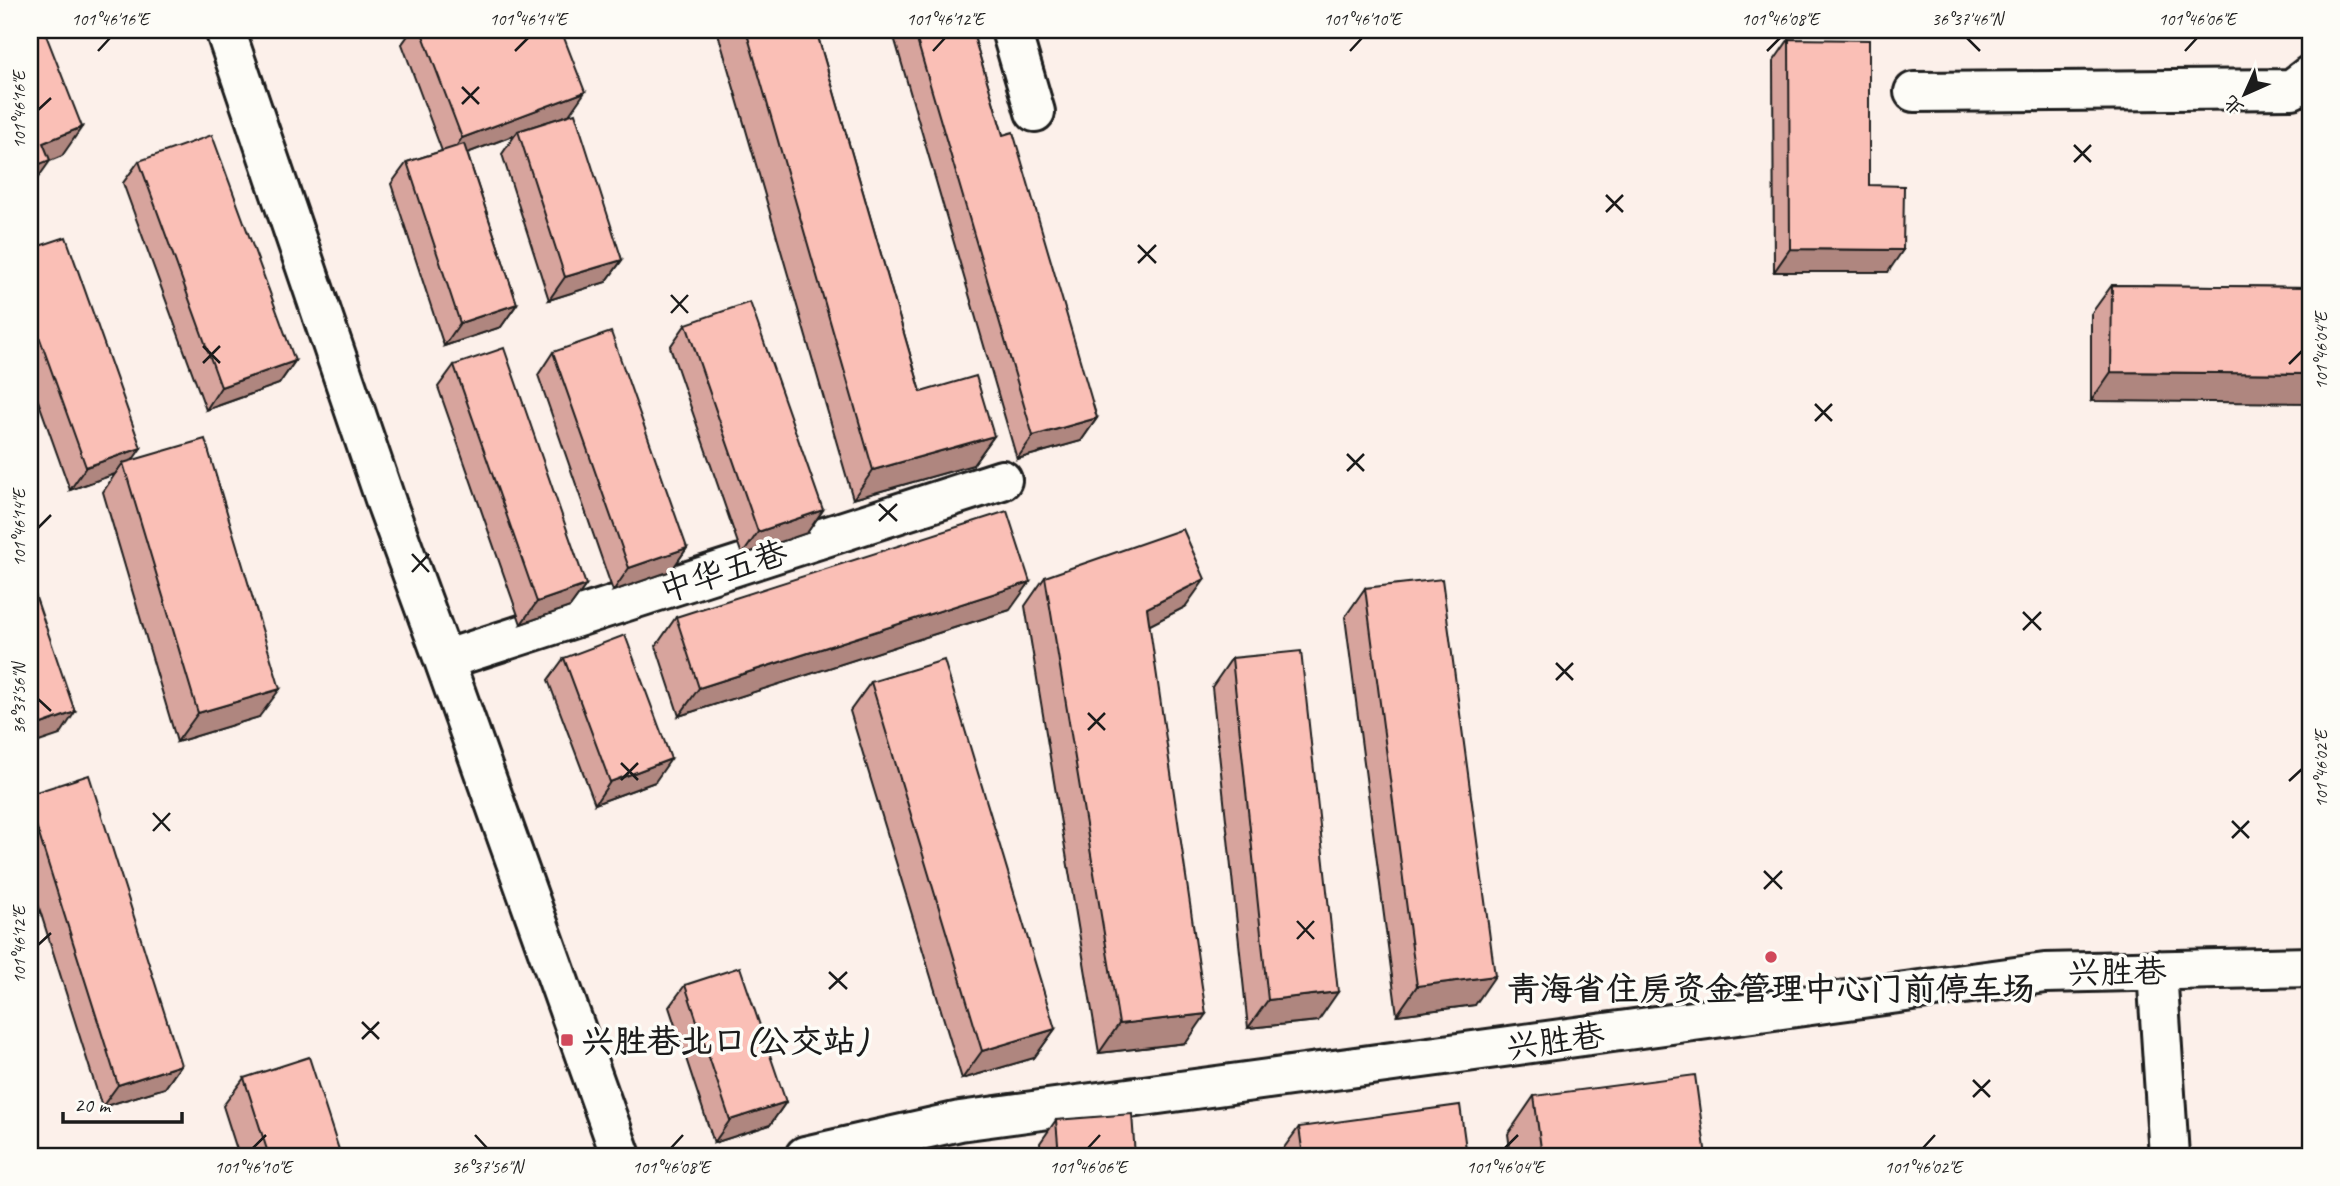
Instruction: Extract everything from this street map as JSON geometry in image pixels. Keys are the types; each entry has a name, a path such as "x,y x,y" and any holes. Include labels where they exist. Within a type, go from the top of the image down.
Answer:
{"street":[{"path":"225,30 387,505 621,1156"},
{"path":"1011,30 1035,111"},
{"path":"1914,92 2292,89 2310,75"},
{"name":"中华五巷","path":"444,660 1002,480"},
{"name":"兴胜巷","path":"804,1156 960,1121 2045,973 2310,967"},
{"path":"2157,970 2169,1156"}],"building":[{"path":"30,30 44,30 82,127 43,143 50,160 30,168"},
{"path":"421,30 561,30 585,92 462,138"},
{"path":"746,30 816,30 921,392 976,376 994,436 873,470"},
{"path":"914,30 972,30 1003,135 1013,132 1097,418 1033,436"},
{"path":"1789,39 1869,40 1869,185 1904,186 1903,250 1790,249"},
{"path":"575,113 622,260 565,277 518,131"},
{"path":"212,135 295,361 221,387 139,161"},
{"path":"464,144 517,304 460,323 407,162"},
{"path":"66,237 141,448 86,467 30,311 30,249"},
{"path":"2112,285 2310,287 2310,374 2111,372"},
{"path":"750,302 823,510 758,532 686,324"},
{"path":"611,332 687,548 629,568 553,352"},
{"path":"504,348 586,585 537,602 454,365"},
{"path":"205,439 280,689 198,713 123,463"},
{"path":"1007,511 1030,582 699,688 676,617"},
{"path":"1183,529 1205,579 1147,608 1206,1014 1119,1024 1045,577"},
{"path":"1442,579 1495,976 1417,986 1365,588"},
{"path":"30,580 75,712 30,728"},
{"path":"625,635 671,759 610,782 564,658"},
{"path":"1301,651 1338,992 1268,1000 1232,658"},
{"path":"944,660 1055,1029 982,1051 871,682"},
{"path":"89,775 181,1065 118,1085 30,806 30,794"},
{"path":"740,967 786,1102 730,1120 685,985"},
{"path":"309,1057 341,1156 269,1156 244,1078"},
{"path":"1695,1075 1706,1156 1542,1156 1534,1096"},
{"path":"1460,1105 1467,1156 1303,1156 1299,1127"},
{"path":"1132,1114 1135,1156 1059,1156 1056,1120"},
{"path":"968,1153 969,1156 938,1156"}],"place":[{"name":"青海省住房资金管理中心门前停车场","path":"1771,957"},
{"name":"兴胜巷北口(公交站)","path":"567,1040"}]}
